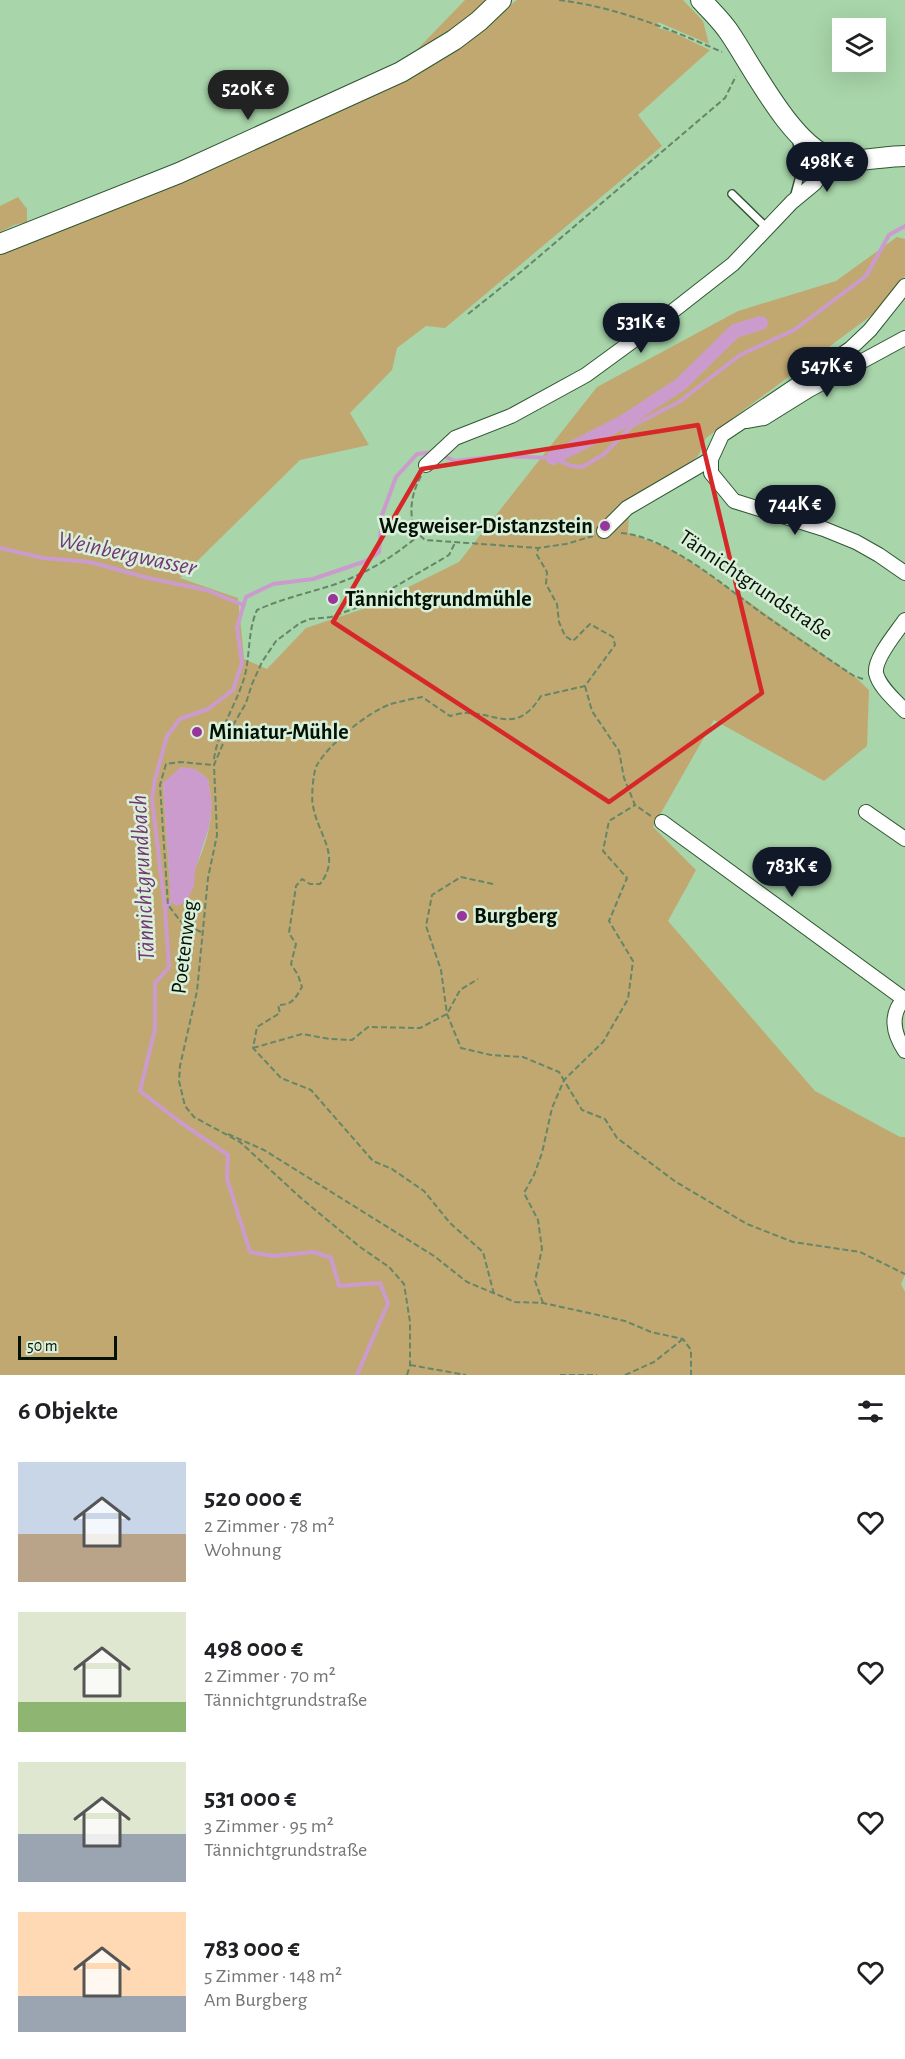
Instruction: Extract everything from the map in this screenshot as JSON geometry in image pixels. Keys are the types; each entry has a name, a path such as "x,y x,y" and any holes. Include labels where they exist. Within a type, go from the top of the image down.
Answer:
{"street":[{"path":"0,244 179,173 401,72 454,40 501,0"},
{"path":"701,0 730,33 796,132 820,153 830,158 859,160 905,156"},
{"path":"426,465 455,438 511,416 586,375 664,318 724,270 768,229 792,202 815,183 830,158"},
{"path":"905,286 870,330 850,349 722,435 711,459 711,473 735,501 824,529 856,542 905,573"},
{"path":"738,423 764,418 809,390 905,338"},
{"path":"604,531 627,508 711,459"},
{"path":"905,620 880,657 876,672 881,685 905,711"},
{"path":"866,812 905,839"},
{"path":"662,822 904,998 896,1010 894,1029 905,1051"}],"lane":[{"path":"792,202 801,172 796,132"},
{"path":"732,194 768,229"}],"path":[{"path":"468,314 522,272 725,98 745,57 730,55 670,29 590,4 559,0"},
{"path":"202,932 182,923 168,905 160,785 166,764 180,762 214,765 216,743 244,677 253,620 257,610 369,571 396,555 419,535 411,512 411,499 426,465"},
{"name":"Tännichtgrundstraße","path":"419,535 433,542 538,548 566,544 604,531 628,533 668,548 854,676 881,685"},
{"name":"Poetenweg","path":"407,1375 410,1365 410,1322 404,1284 388,1266 360,1247 302,1199 240,1142 194,1117 185,1106 179,1081 184,1043 202,962 202,932 208,878 217,835 214,765 225,739 246,703 262,662 276,641 287,631 310,619 331,617 364,605 448,555 455,543"},
{"path":"253,1048 257,1027 280,1013 278,1005 288,1005 294,1001 302,987 291,964 296,944 289,933 296,886 302,879 310,884 320,884 328,875 330,857 312,805 315,767 332,745 363,720 389,705 422,697 450,716 465,713 499,719 516,719 534,707 541,696 585,686 615,645 613,637 590,624 573,641 565,636 559,622 557,604 546,584 547,572 537,555 538,548"},
{"path":"585,686 592,711 620,751 624,778 635,805 662,822"},
{"path":"543,1303 536,1281 542,1249 538,1220 524,1193 534,1175 552,1108 564,1080 603,1042 628,999 633,961 609,921 627,878 603,851 609,821 635,805"},
{"path":"493,884 461,877 432,895 426,926 441,970 447,1014 461,1048 491,1055 523,1057 559,1072 582,1110 605,1119 617,1138 676,1182 747,1224 793,1242 860,1252 905,1274"},
{"path":"253,1048 302,1034 352,1040 368,1027 420,1028 447,1014 460,990 478,979"},
{"path":"253,1048 280,1078 311,1090 373,1161 392,1169 424,1191 450,1223 483,1252 494,1294"},
{"path":"217,1129 264,1150 434,1256 466,1282 515,1302 543,1303 625,1322 651,1332 683,1340 691,1350 691,1375"},
{"path":"625,1375 654,1362 683,1340"},
{"path":"410,1365 466,1375"},
{"path":"560,1375 597,1375"}],"highlighted area":[{"path":"698,425 762,693 609,802 333,622 422,469"}],"shaded area":[{"path":"465,0 489,0 444,37 407,60"},
{"path":"517,0 683,0 703,21 709,44 658,22 658,28 710,50 638,115 662,146 445,328 426,326 397,348 392,370 350,413 369,445 300,460 180,578 238,598 244,659 267,669 306,628 366,608 459,562 597,387 738,311 836,281 897,237 905,239 905,276 880,309 706,438 698,456 629,511 628,533 668,548 703,570 854,676 869,690 867,746 824,781 714,720 653,827 696,870 668,921 815,1091 900,1137 905,1137 905,1275 901,1284 905,1292 905,1375 0,1375 0,251 38,239 441,61","holes":["195,769 208,779 211,803 209,830 195,869 177,906 171,901 163,783"]},
{"path":"18,197 27,209 27,222 0,232 0,206"},
{"path":"181,767 195,769 208,779 212,804 209,827 195,870 194,886 186,902 177,906 171,901 163,783"}],"waterway":[{"name":"Tännichtgrundbach","path":"441,455 455,461 500,456 553,458 571,466 582,467 603,455 632,426 679,402 740,355 794,330 866,276 889,235 905,226"},
{"path":"553,458 623,422 681,384 735,331 761,323"},
{"name":"Tännichtgrundbach","path":"357,1375 388,1303 380,1283 339,1286 331,1258 314,1252 273,1256 250,1252 227,1179 228,1155 140,1091 155,1029 155,983 169,967 165,909 152,799 167,736 180,719 208,709 233,690 242,663 237,627 246,597 273,584 313,579 366,561 379,552 382,515 396,477 417,454 434,452"},
{"name":"Weinbergwasser","path":"0,548 43,558 90,562 148,578 207,590 243,605"},
{"path":"166,908 171,901"}],"place":[{"name":"Wegweiser-Distanzstein","path":"605,526"},
{"name":"Tännichtgrundmühle","path":"333,599"},
{"name":"Miniatur-Mühle","path":"197,732"},
{"name":"Burgberg","path":"462,916"}]}
